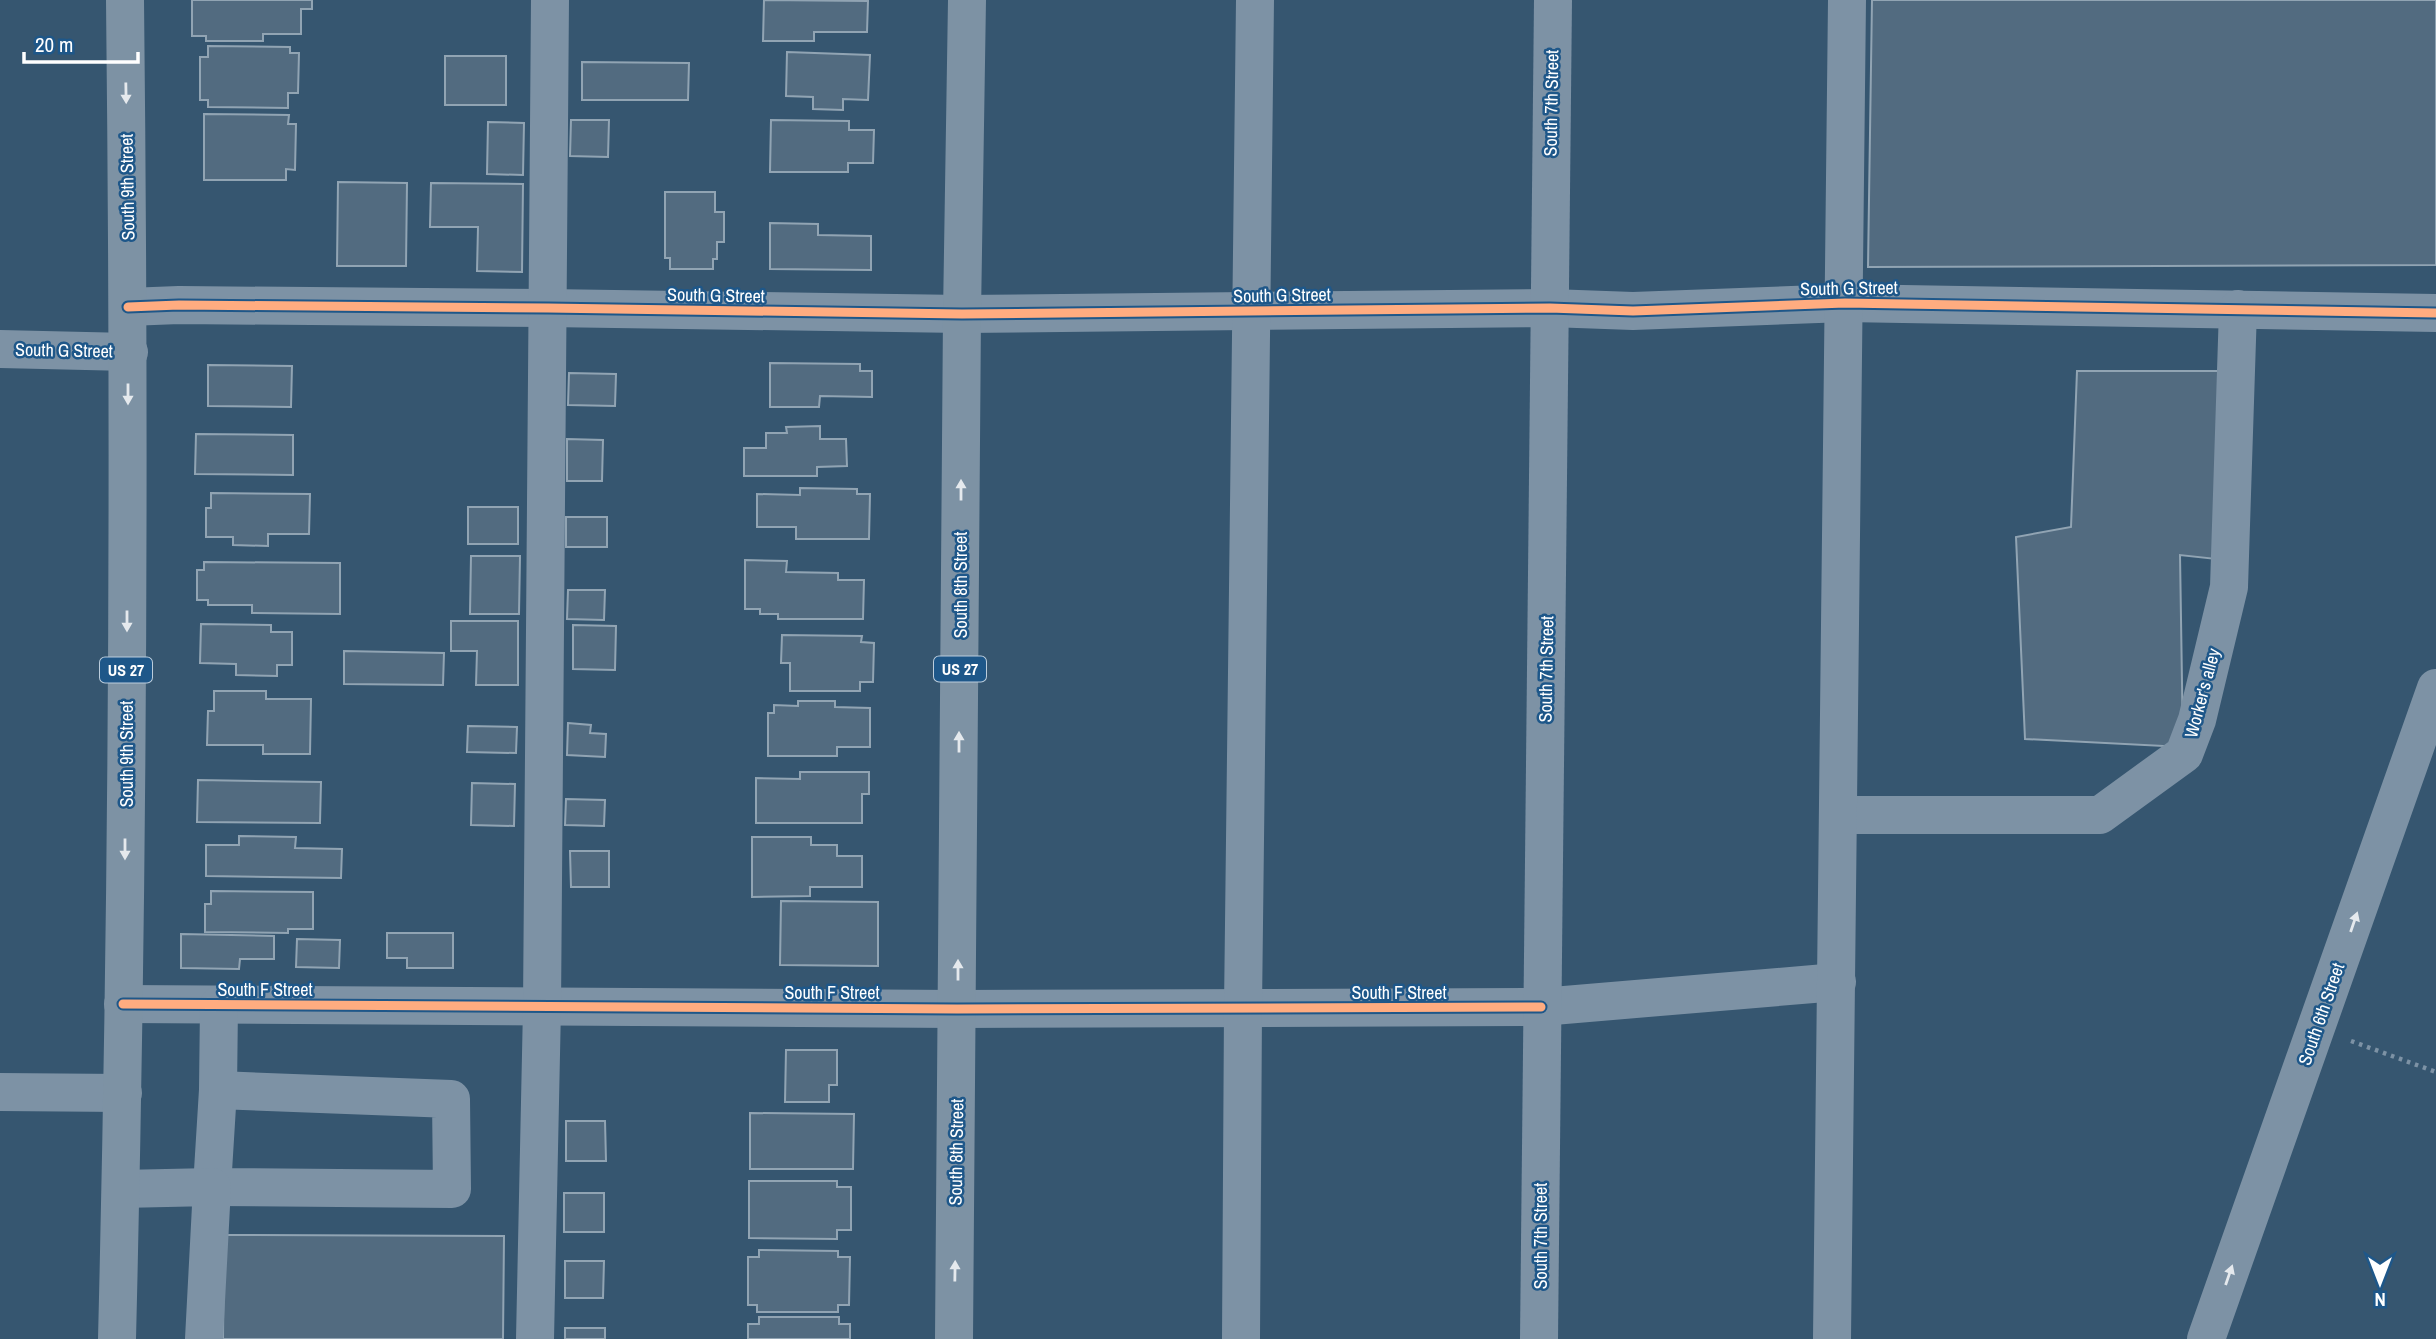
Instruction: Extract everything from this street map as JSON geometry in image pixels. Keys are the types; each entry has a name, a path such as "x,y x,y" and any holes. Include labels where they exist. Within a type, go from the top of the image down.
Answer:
{"highway":[{"name":"South 9th Street","path":"117,1339 124,1093 129,352 125,0"},
{"name":"South 8th Street","path":"954,1339 967,0"}],"street":[{"path":"535,1339 542,1007 550,0"},
{"path":"1241,1339 1242,1008 1255,0"},
{"name":"South 7th Street","path":"1539,1339 1553,0"},
{"path":"1832,1339 1847,0"},
{"name":"South G Street","path":"128,307 179,305 548,308 962,314 1550,308 1633,311 1845,303 2436,313"},
{"name":"Worker's alley","path":"1839,815 2100,815 2184,754 2197,719 2228,587 2238,309"},
{"name":"South G Street","path":"0,349 129,352"},
{"name":"South 6th Street","path":"2206,1339 2436,688"},
{"name":"South F Street","path":"124,1004 957,1009 1541,1007 1837,982"},
{"path":"204,1339 218,1090 219,1005"},
{"path":"121,1189 452,1189 451,1099 218,1090"},
{"path":"0,1092 124,1093"}],"path":[{"path":"2316,1029 2436,1072"}],"building":[{"path":"192,0 312,0 312,9 301,9 301,34 263,34 263,41 206,41 206,36 192,36"},
{"path":"764,0 868,1 867,32 814,32 814,41 763,41"},
{"path":"1872,0 2436,0 2436,265 1868,267"},
{"path":"208,46 290,47 290,53 299,53 298,93 288,93 288,108 208,107 208,100 200,100 200,57 208,57"},
{"path":"787,52 870,55 868,100 843,99 843,110 813,109 813,97 786,96"},
{"path":"445,56 506,56 506,105 445,105"},
{"path":"582,62 689,63 688,100 582,100"},
{"path":"204,114 289,115 288,124 296,124 295,170 286,169 286,180 204,180"},
{"path":"571,120 609,120 608,157 570,156"},
{"path":"771,120 849,121 849,130 874,130 873,163 848,163 848,172 770,172"},
{"path":"488,122 524,123 523,175 487,174"},
{"path":"338,182 407,183 406,266 337,266"},
{"path":"431,183 523,184 522,272 477,271 478,227 430,227"},
{"path":"665,192 715,192 715,212 724,212 724,242 717,242 717,259 713,259 713,269 670,269 670,258 665,258"},
{"path":"770,223 818,224 818,235 871,236 871,270 770,269"},
{"path":"770,363 860,364 860,371 872,371 872,397 820,396 819,407 770,407"},
{"path":"208,365 292,366 291,407 208,406"},
{"path":"2077,371 2225,371 2225,560 2180,555 2183,747 2025,739 2016,537 2071,527"},
{"path":"569,373 616,374 615,406 568,405"},
{"path":"820,426 820,439 846,439 847,466 817,467 817,476 744,476 744,448 766,448 766,433 787,433 786,427"},
{"path":"196,434 293,435 293,475 195,474"},
{"path":"567,439 603,440 602,481 567,481"},
{"path":"800,488 857,489 857,494 870,494 869,539 796,539 796,527 757,527 757,494 800,495"},
{"path":"211,493 310,494 309,534 268,534 268,546 233,545 233,537 206,537 206,508 211,508"},
{"path":"468,507 518,507 518,544 468,544"},
{"path":"566,517 607,517 607,547 566,547"},
{"path":"471,556 520,556 519,614 470,614"},
{"path":"745,560 787,561 786,572 838,573 838,580 864,580 863,619 778,619 778,614 760,614 760,609 745,609"},
{"path":"204,562 340,563 340,614 252,613 252,605 208,605 208,600 197,600 197,570 204,570"},
{"path":"568,590 605,590 604,620 567,619"},
{"path":"451,621 518,621 518,685 476,685 477,651 451,651"},
{"path":"201,624 271,625 271,632 292,632 292,665 277,665 277,676 236,675 236,664 200,663"},
{"path":"573,625 616,626 615,670 573,669"},
{"path":"782,635 862,636 861,642 874,643 873,682 860,682 860,691 790,691 790,663 781,663"},
{"path":"344,651 444,653 443,685 344,684"},
{"path":"214,691 266,691 266,699 311,699 310,754 263,754 263,745 207,745 208,711 214,711"},
{"path":"798,701 835,701 835,707 870,708 870,747 837,747 837,756 768,756 768,713 774,713 774,705 798,706"},
{"path":"568,723 591,725 590,733 606,734 605,757 567,755"},
{"path":"468,726 517,727 516,753 467,752"},
{"path":"800,772 869,772 869,794 862,794 862,823 756,823 756,778 800,779"},
{"path":"198,780 321,782 320,823 197,822"},
{"path":"472,783 515,784 514,826 471,825"},
{"path":"566,799 605,800 604,826 565,825"},
{"path":"239,836 296,837 295,848 342,849 341,878 206,876 206,845 239,845"},
{"path":"752,837 811,837 811,845 837,845 837,856 862,856 862,887 810,887 810,896 752,897"},
{"path":"570,851 609,851 609,887 571,887"},
{"path":"211,891 313,892 313,929 288,929 288,933 205,932 205,904 211,904"},
{"path":"781,901 878,902 878,966 780,965"},
{"path":"387,933 453,933 453,968 407,968 407,958 387,958"},
{"path":"181,934 274,936 274,959 240,959 239,969 181,968"},
{"path":"297,939 340,940 339,968 296,967"},
{"path":"786,1050 837,1050 837,1085 829,1085 829,1102 785,1102"},
{"path":"750,1113 854,1114 853,1169 750,1169"},
{"path":"566,1121 605,1121 606,1161 566,1161"},
{"path":"749,1181 837,1181 837,1187 851,1187 851,1230 837,1230 837,1239 749,1238"},
{"path":"564,1193 604,1193 604,1232 564,1232"},
{"path":"224,1235 504,1236 503,1339 223,1339"},
{"path":"759,1250 838,1251 838,1257 850,1257 849,1305 838,1305 838,1312 757,1312 757,1305 748,1305 748,1257 759,1257"},
{"path":"565,1261 604,1261 603,1298 565,1298"},
{"path":"759,1317 839,1317 839,1324 850,1324 850,1339 748,1339 748,1324 759,1324"},
{"path":"565,1328 605,1328 605,1339 565,1339"}],"cycle path":[{"path":"128,307 179,305 548,308 962,314 1550,308 1633,311 1845,303 2436,313"},
{"path":"123,1004 957,1009 1541,1007"}]}
